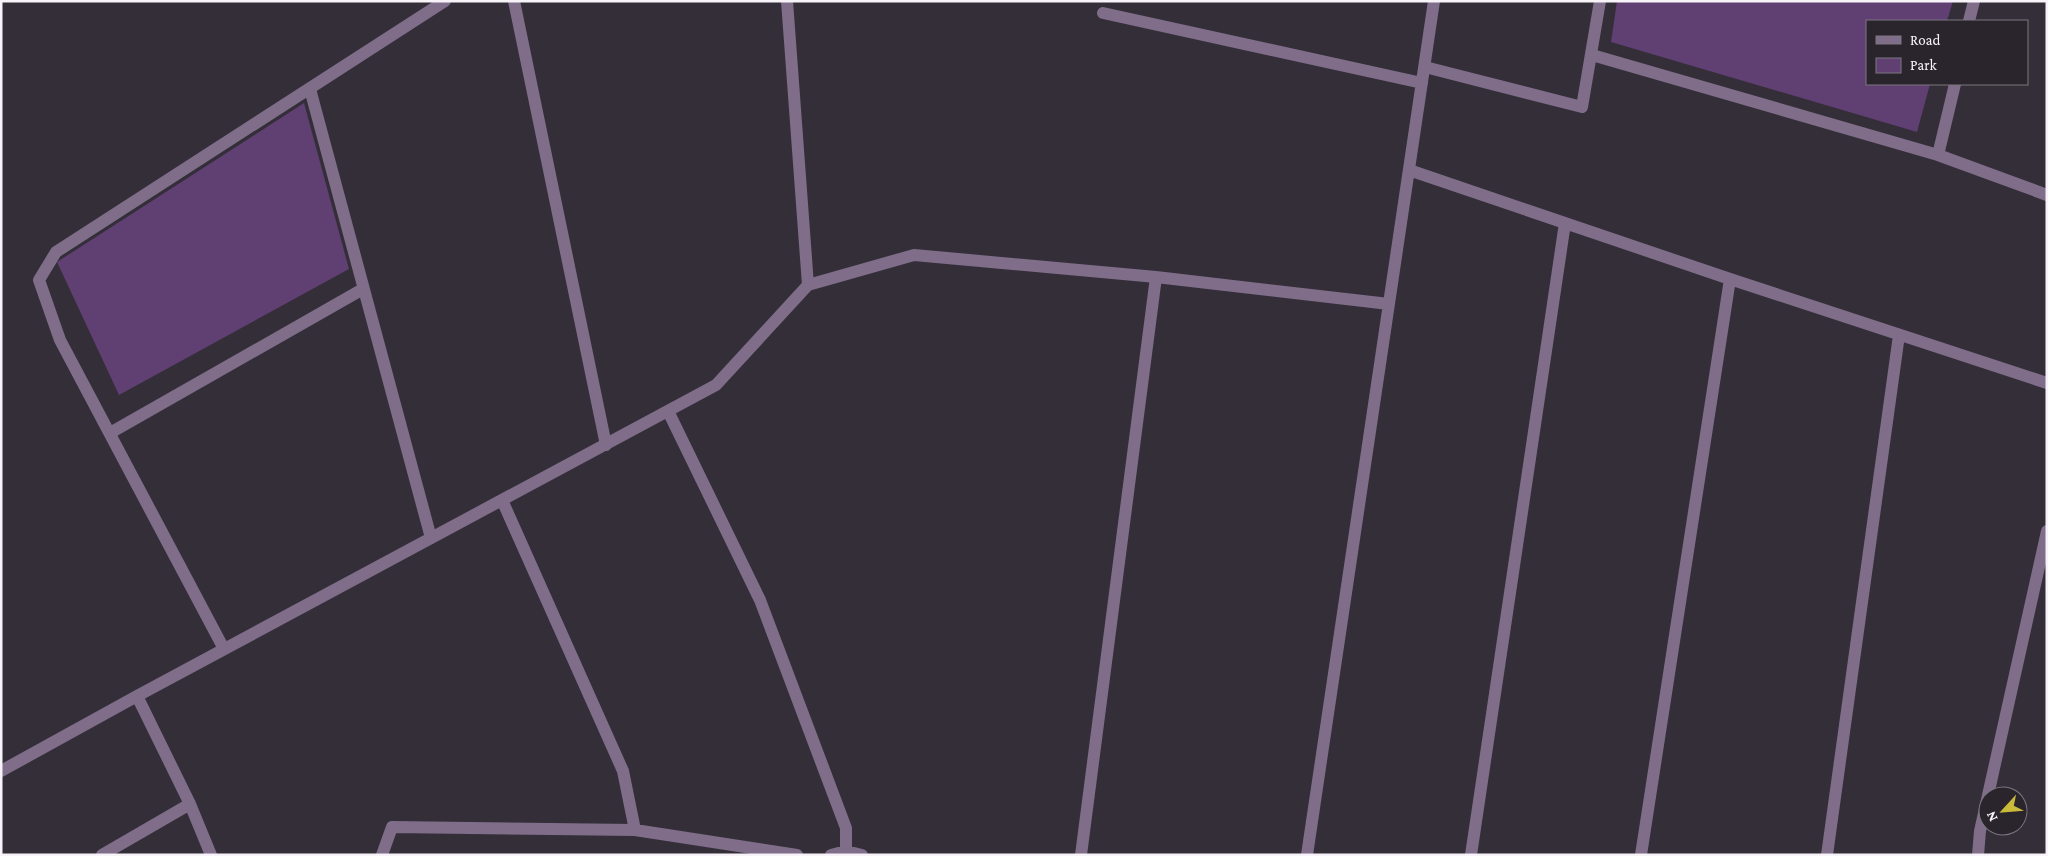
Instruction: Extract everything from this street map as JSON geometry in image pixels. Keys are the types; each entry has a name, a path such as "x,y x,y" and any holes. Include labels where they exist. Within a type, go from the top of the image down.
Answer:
{"street":[{"path":"224,649 60,340 39,280 56,252 445,1"},
{"path":"514,1 606,445"},
{"path":"787,1 808,284"},
{"path":"1307,855 1434,1"},
{"path":"1425,67 1582,107 1600,1"},
{"path":"1969,20 1974,1"},
{"path":"1103,14 1422,83"},
{"path":"1592,54 1938,155 2047,195"},
{"path":"1938,155 1955,85"},
{"path":"310,89 431,538"},
{"path":"1409,170 1730,279 2047,383"},
{"path":"1471,855 1565,223"},
{"path":"1,771 716,385 808,284 914,255 1156,278 1389,304"},
{"path":"1081,855 1156,278"},
{"path":"1642,855 1730,279"},
{"path":"110,433 363,289"},
{"path":"1827,855 1899,335"},
{"path":"668,411 760,600 846,828 846,851"},
{"path":"502,500 623,771 635,830"},
{"path":"1978,855 1980,832 2047,530"},
{"path":"137,696 190,804 211,855"},
{"path":"102,855 190,804"},
{"path":"382,855 392,827 635,830 797,855"},
{"path":"831,855 846,851 862,855"}],"green space":[{"path":"1617,1 1953,1 1947,20 1866,20 1866,85 1930,85 1917,132 1611,42"},
{"path":"304,103 349,269 119,395 57,262"}]}
